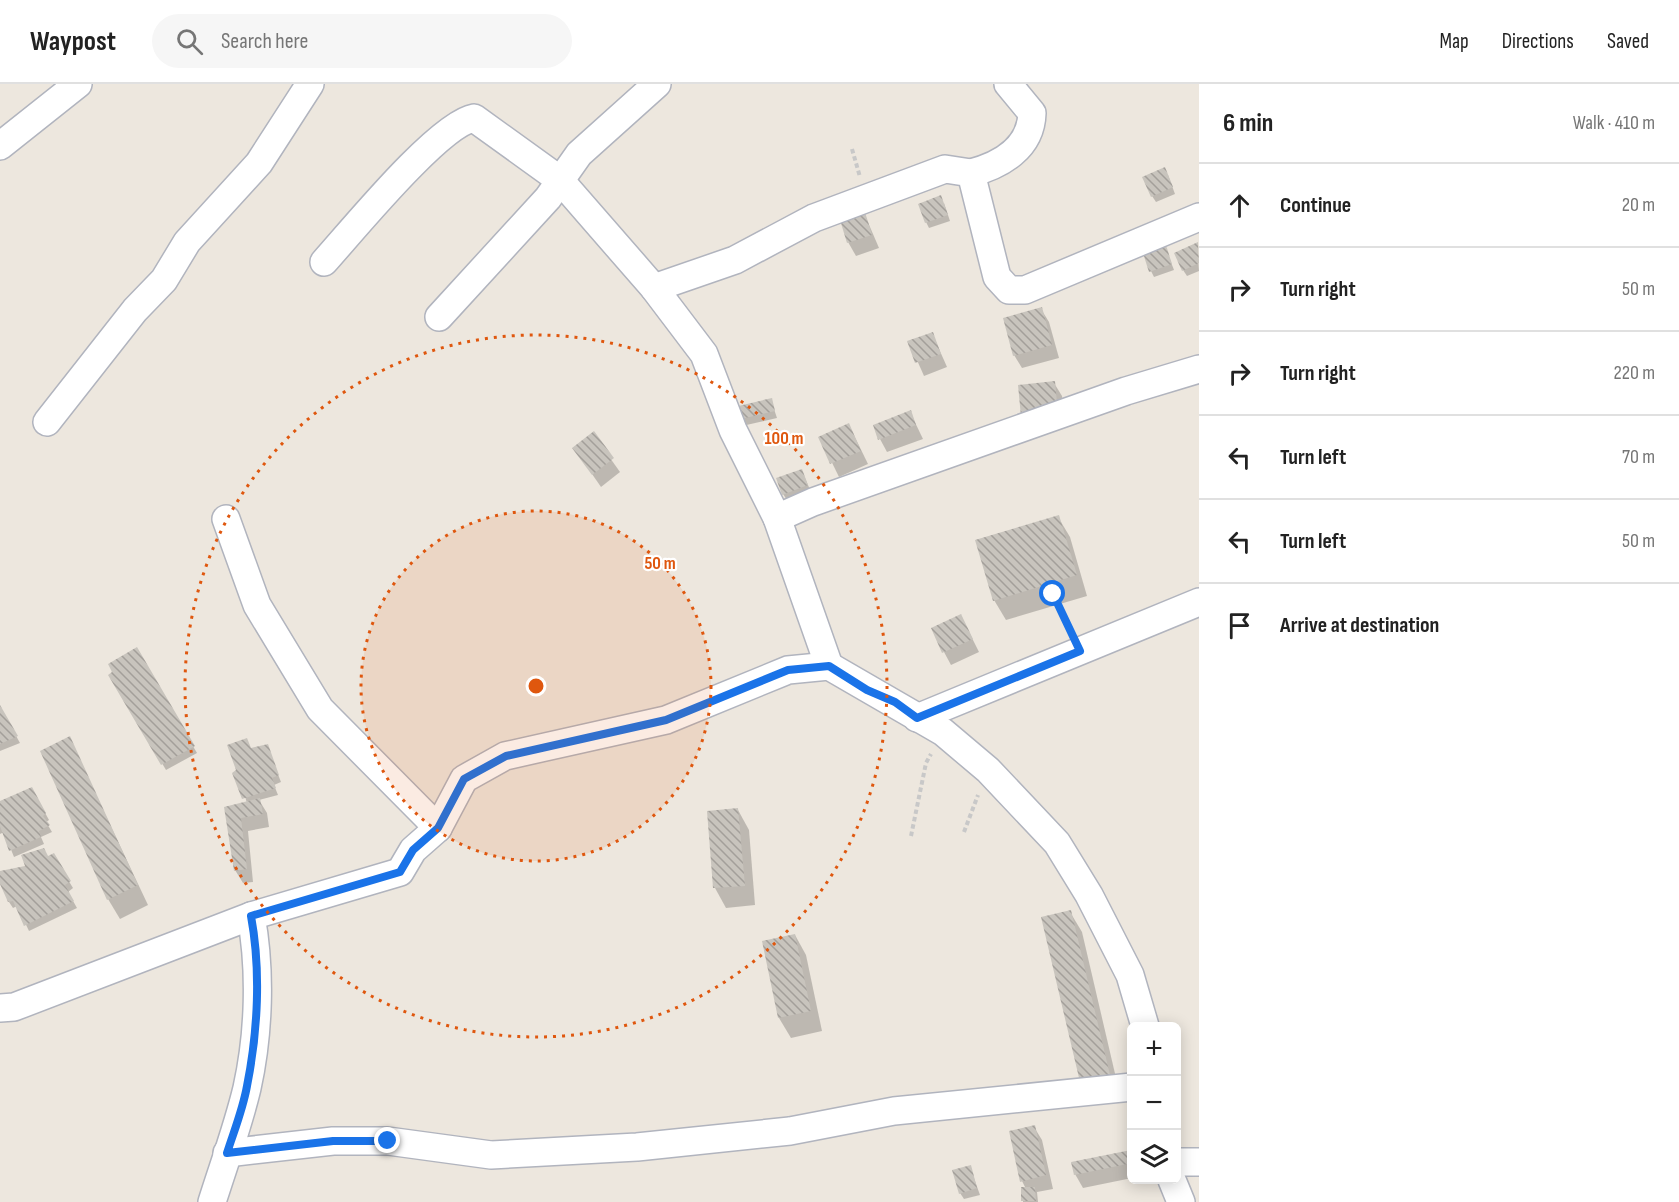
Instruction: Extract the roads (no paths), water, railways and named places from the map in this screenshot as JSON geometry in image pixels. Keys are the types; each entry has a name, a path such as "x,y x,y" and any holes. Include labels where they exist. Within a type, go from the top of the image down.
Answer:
{"street":[{"path":"0,146 78,84"},
{"path":"47,422 135,310 164,280 187,242 259,163 309,84"},
{"path":"439,317 548,198 579,154 657,84"},
{"path":"654,288 735,260 814,218 935,172 945,169 970,173 995,166 1016,149 1031,128 1032,113 1008,84"},
{"path":"324,261 437,138 463,120 474,118 481,122 522,155 560,180 654,288 704,354 733,430 777,518 829,666"},
{"path":"970,173 997,278 1009,290 1025,290 1199,217"},
{"path":"777,518 813,502 1115,394 1199,369"},
{"path":"226,519 257,605 320,709 438,828"},
{"path":"917,718 1199,602"},
{"path":"0,1008 14,1006 251,916 400,872 413,850 438,828 464,779 506,756 666,720 788,670 829,666 867,690 895,702 917,718 943,732 988,770 1057,843 1089,895 1130,975 1144,1022"},
{"path":"212,1202 247,1087 254,1028 257,950 251,916"},
{"path":"227,1153 333,1141 388,1141 491,1155 638,1147 790,1131 894,1111 1127,1087"},
{"path":"1181,1162 1199,1162"},
{"path":"1174,1184 1181,1202"}]}
